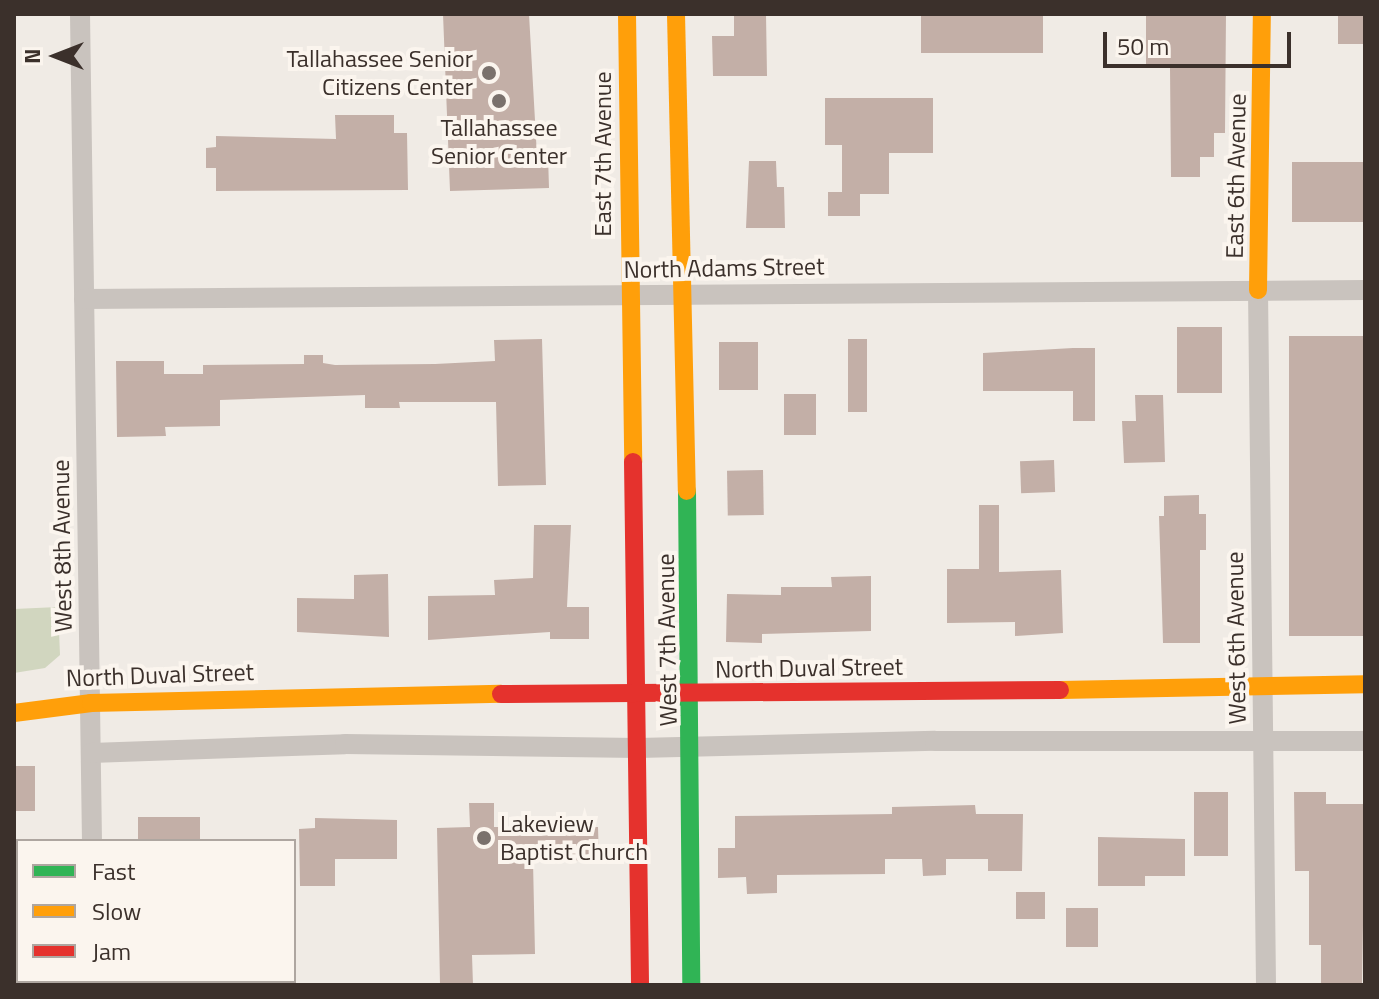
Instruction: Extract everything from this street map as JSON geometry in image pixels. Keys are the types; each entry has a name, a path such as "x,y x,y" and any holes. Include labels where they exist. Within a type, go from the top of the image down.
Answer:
{"street":[{"name":"West 8th Avenue","path":"80,14 92,839"},
{"name":"East 7th Avenue","path":"627,14 628,295"},
{"path":"676,14 685,294"},
{"name":"East 6th Avenue","path":"1258,290 1262,14"},
{"path":"627,57 677,56"},
{"name":"West 6th Avenue","path":"1258,290 1266,985"},
{"name":"North Adams Street","path":"84,299 1365,290"},
{"name":"West 7th Avenue","path":"685,294 692,695 691,985"},
{"name":"West 7th Avenue","path":"628,295 638,696 640,985"},
{"name":"North Duval Street","path":"14,713 91,703 340,695 638,696 1365,684"},
{"path":"91,753 345,744 638,748 935,741 1365,741"}],"green space":[{"path":"58,607 60,655 45,668 14,673 14,609"}],"building":[{"name":"Tallahassee Senior Citizens Center","path":"443,14 529,14 537,156 548,156 549,188 450,191"},
{"path":"734,14 766,14 767,76 713,76 712,36 734,36"},
{"path":"921,14 1043,14 1043,53 921,53"},
{"path":"1146,14 1226,14 1225,133 1214,133 1214,157 1200,157 1200,177 1171,177 1170,68 1146,68"},
{"path":"1338,14 1365,14 1365,44 1338,44"},
{"path":"825,98 933,98 933,153 889,153 889,194 860,194 860,216 828,216 828,192 842,192 842,145 825,145"},
{"path":"335,115 394,115 394,133 407,133 408,190 216,191 216,168 206,168 206,148 216,147 216,136 336,139"},
{"path":"749,161 776,161 777,187 784,187 785,228 746,228"},
{"path":"1292,162 1365,162 1365,222 1292,222"},
{"path":"1177,327 1222,327 1222,393 1177,393"},
{"path":"1289,336 1365,336 1365,636 1289,636"},
{"path":"542,339 546,485 498,486 496,402 399,402 400,408 365,408 365,395 220,400 220,426 165,427 166,436 117,437 116,361 164,361 164,374 203,374 203,365 304,364 304,355 323,355 323,363 335,365 495,361 494,340"},
{"path":"848,339 867,339 867,412 848,412"},
{"path":"719,342 758,342 758,390 719,390"},
{"path":"1095,348 1095,421 1073,421 1073,391 983,391 983,353"},
{"path":"784,394 816,394 816,435 784,435"},
{"path":"1135,395 1163,395 1165,462 1124,463 1122,421 1136,421"},
{"path":"1054,460 1055,492 1021,493 1020,461"},
{"path":"763,470 764,515 728,516 727,471"},
{"path":"1199,495 1199,514 1206,514 1206,550 1200,550 1200,643 1163,643 1159,516 1164,516 1164,496"},
{"path":"979,505 999,505 999,572 1061,570 1063,633 1015,636 1015,622 947,623 947,569 979,569"},
{"path":"534,525 571,525 567,607 589,607 589,639 550,639 550,632 428,640 428,596 495,595 494,580 533,578"},
{"path":"388,574 389,637 297,632 297,598 354,599 354,575"},
{"path":"871,576 871,631 762,634 762,643 726,642 727,594 781,595 781,587 832,587 831,577"},
{"path":"14,766 35,766 35,811 14,811"},
{"path":"1194,792 1228,792 1228,856 1194,856"},
{"path":"1294,792 1326,792 1326,804 1365,804 1362,985 1321,985 1321,945 1309,945 1309,871 1295,871"},
{"path":"469,803 494,803 494,827 598,827 599,860 533,861 535,954 472,955 473,985 440,985 437,828 470,827"},
{"path":"975,805 976,814 1023,814 1022,871 988,871 988,859 946,859 946,875 923,876 922,859 885,859 885,874 777,875 777,893 747,894 746,877 718,878 718,848 735,848 735,816 892,814 892,807"},
{"path":"138,817 200,817 200,839 138,839"},
{"path":"315,818 397,820 397,859 335,859 335,886 300,886 299,829 315,828"},
{"path":"1098,837 1185,839 1185,876 1145,876 1145,886 1098,886"},
{"path":"1016,892 1045,892 1045,919 1016,919"},
{"path":"1066,908 1098,908 1098,947 1066,947"}],"traffic: fast":[{"path":"687,491 691,985"}],"traffic: slow":[{"path":"627,14 633,462"},
{"path":"676,14 687,491"},
{"path":"1258,290 1262,14"},
{"path":"1060,690 1365,684"},
{"path":"14,713 91,703 501,694"}],"traffic: jam":[{"path":"633,462 640,985"},
{"path":"501,694 1060,690"}],"place":[{"name":"Tallahassee Senior Citizens Center","path":"489,73"},
{"name":"Tallahassee Senior Center","path":"499,101"},
{"name":"Lakeview Baptist Church","path":"484,838"}]}
